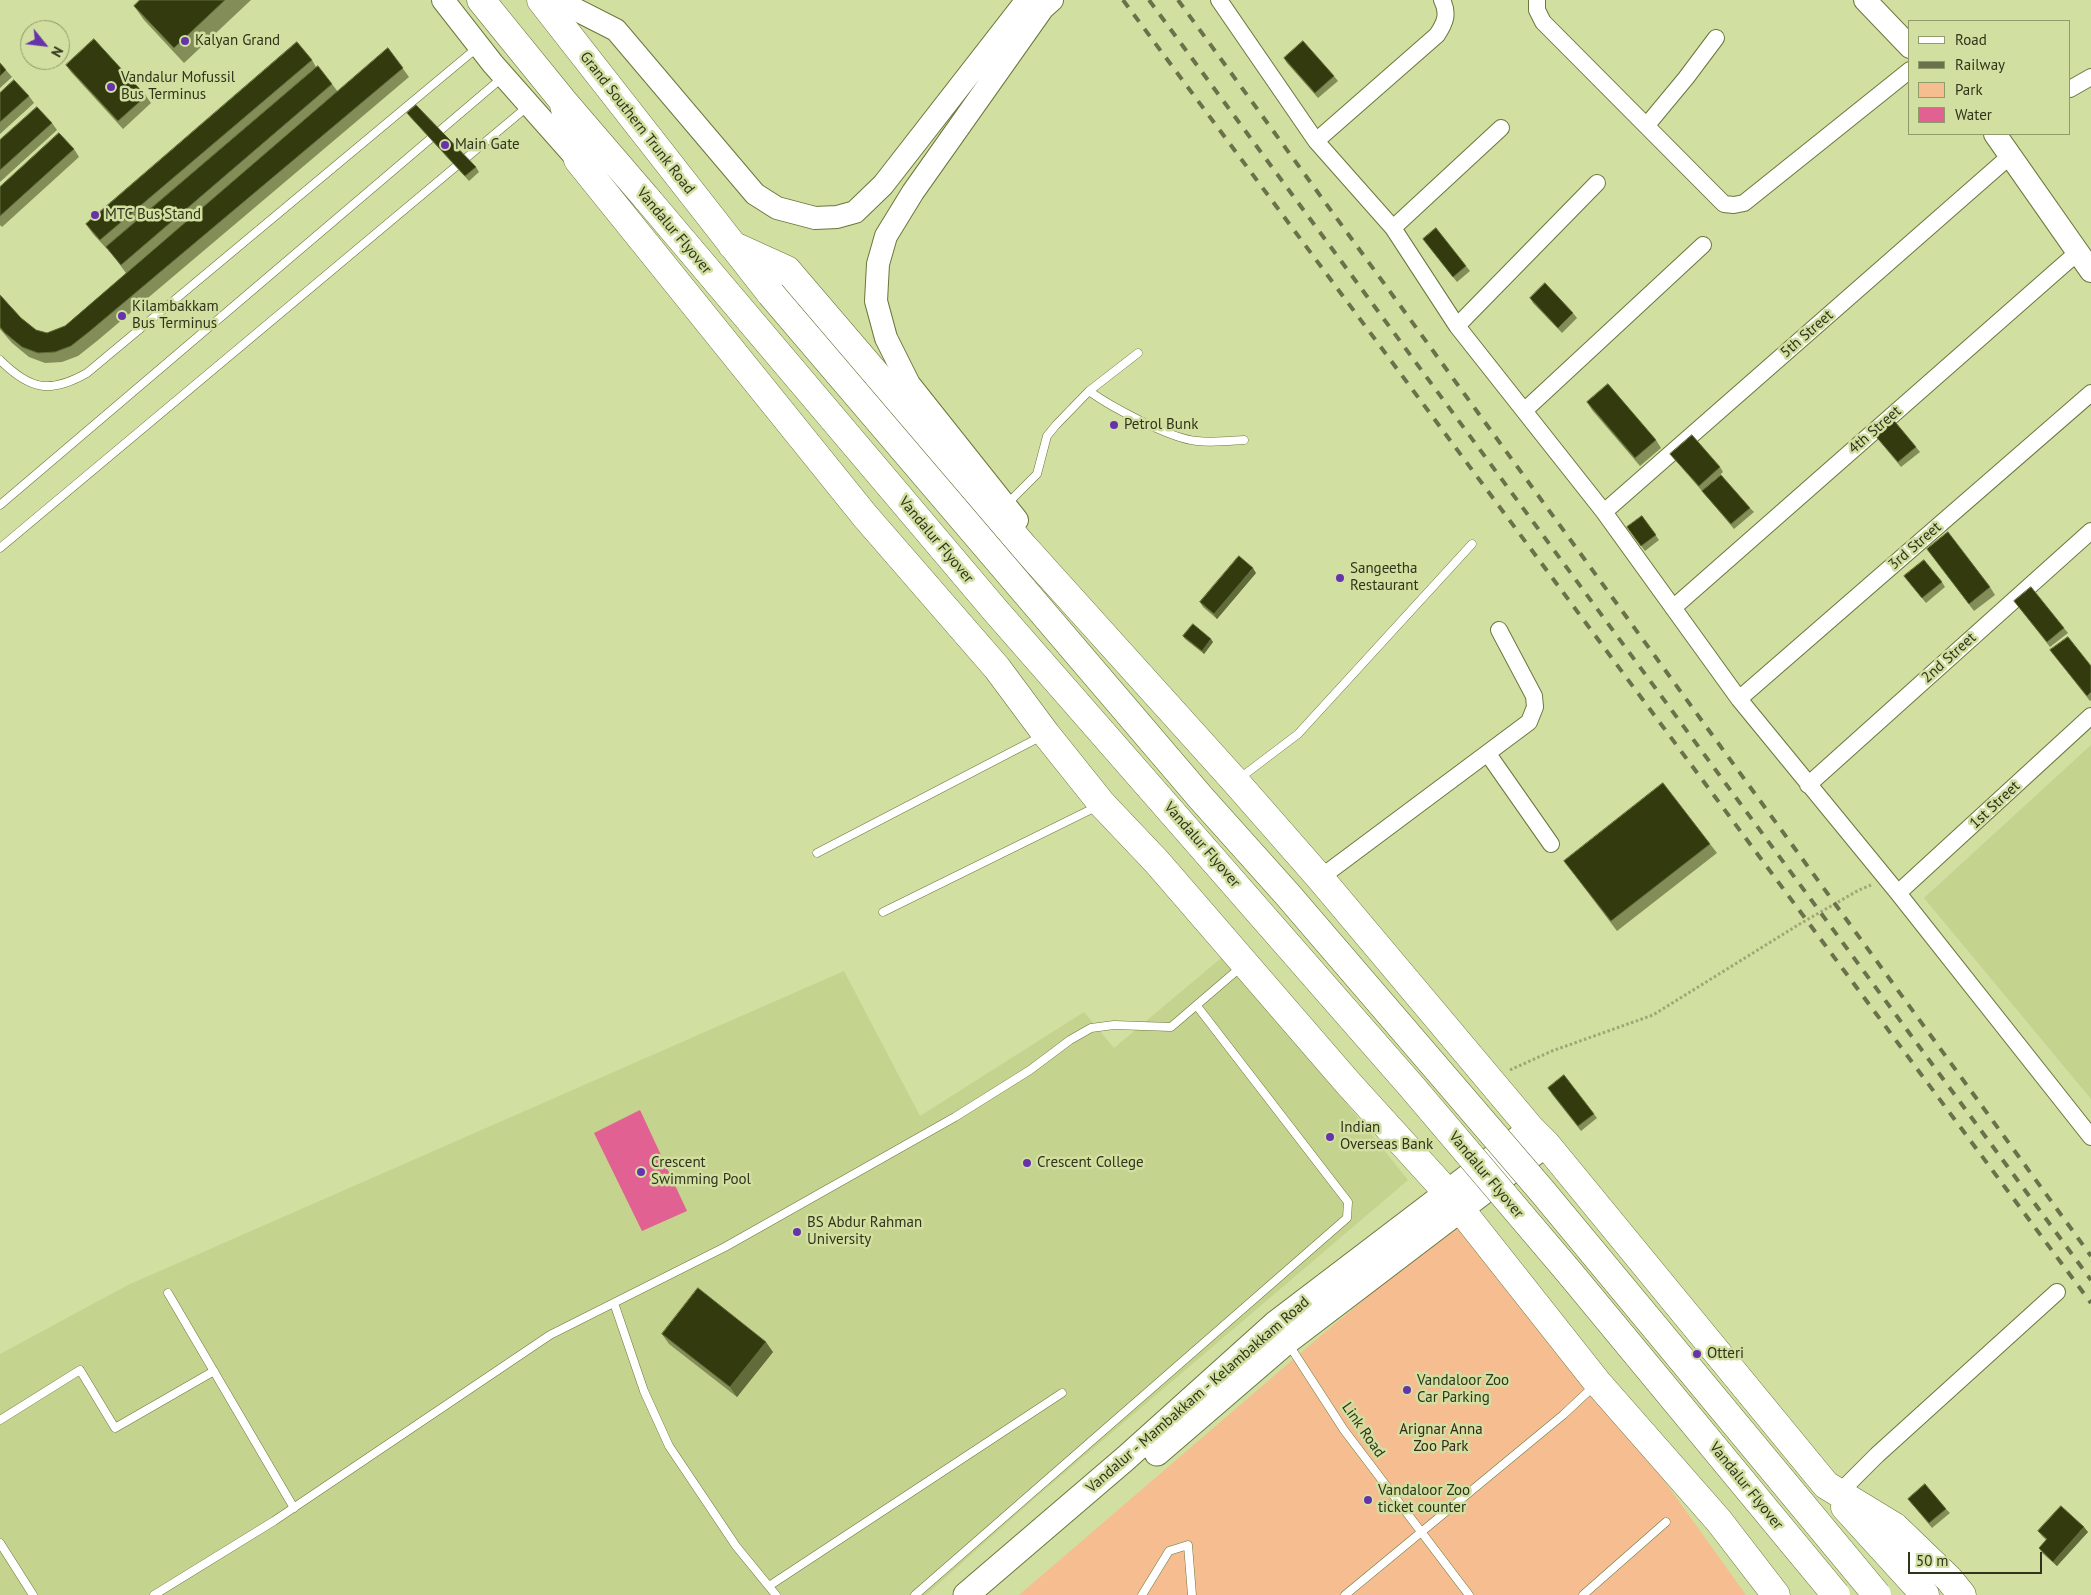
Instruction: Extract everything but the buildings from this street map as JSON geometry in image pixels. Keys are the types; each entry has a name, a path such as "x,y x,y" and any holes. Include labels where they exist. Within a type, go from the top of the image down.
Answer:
{"highway":[{"path":"481,0 563,101 578,160 865,516 997,668 1046,734 1102,804 1157,862 1246,962 1348,1083 1454,1200 1597,1382 1719,1521 1776,1595"},
{"name":"Grand Southern Trunk Road","path":"542,0 732,245"},
{"name":"Vandalur Flyover","path":"563,101 995,610 1412,1086 1836,1595"},
{"path":"732,245 787,270 1061,588 1320,878 1925,1595"},
{"name":"Vandalur Flyover","path":"732,245 771,294 1201,798 1287,894 1542,1191 1877,1595"},
{"path":"1833,1488 1895,1527 1949,1579 1962,1595"},
{"path":"1750,1560 1786,1595"}],"main road":[{"name":"Vandalur - Mambakkam - Kelambakkam Road","path":"966,1595 1126,1458 1275,1324 1454,1200 1539,1136"},
{"name":"Vandalur - Mambakkam - Kelambakkam Road","path":"992,1595 1454,1200"}],"street":[{"path":"443,0 504,77 578,160"},
{"path":"557,0 616,30 755,194 777,208 815,218 836,217 855,212 883,185 1027,0"},
{"path":"1052,0 1044,8 913,192 886,236 878,264 876,301 886,338 909,384 1023,528 1061,588"},
{"path":"1219,0 1316,141 1393,228 1456,326 1604,512 1738,699 1894,888 2091,1137"},
{"path":"1316,141 1437,35 1444,25 1446,16 1446,8 1442,0"},
{"path":"1537,0 1537,10 1543,22 1724,204 1744,203 1908,72"},
{"path":"1865,0 1908,45"},
{"path":"1647,125 1716,38"},
{"path":"2071,88 2091,77"},
{"path":"1393,228 1501,128"},
{"path":"1996,135 2091,271"},
{"name":"5th Street","path":"1604,512 2010,156"},
{"path":"1456,326 1597,183"},
{"path":"1524,411 1703,245"},
{"name":"4th Street","path":"1673,608 2078,252"},
{"name":"3rd Street","path":"1738,699 2091,394"},
{"name":"2nd Street","path":"1808,785 2091,531"},
{"path":"1320,878 1529,722 1535,707 1534,696 1499,630"},
{"name":"1st Street","path":"1894,888 2091,716"},
{"path":"1488,754 1551,844"},
{"path":"1833,1488 1877,1455 2056,1292"}],"lane":[{"path":"0,360 25,381 41,386 69,384 88,373 480,46"},
{"path":"0,505 504,77"},
{"path":"0,548 528,105"},
{"path":"1006,506 1037,474 1047,436 1089,391 1138,353"},
{"path":"1089,391 1104,402 1152,426 1179,436 1197,441 1244,440"},
{"path":"1235,781 1298,734 1472,544"},
{"path":"817,853 1046,734"},
{"path":"884,912 1102,804"},
{"path":"154,1595 294,1508 550,1335 725,1247 955,1117 1030,1070 1070,1040 1091,1028 1114,1025 1171,1027 1246,962"},
{"path":"915,1595 1347,1218 1348,1202 1197,1006"},
{"path":"168,1293 294,1508"},
{"path":"614,1303 644,1391 669,1446 736,1546 776,1595"},
{"name":"Link Road","path":"1286,1342 1344,1430 1470,1595"},
{"path":"0,1420 80,1370 114,1428 214,1372"},
{"path":"1345,1595 1420,1531 1563,1415 1597,1382"},
{"path":"769,1586 1062,1393"},
{"path":"1583,1595 1666,1522"},
{"path":"0,1544 33,1595"},
{"path":"1142,1595 1168,1551 1188,1545 1192,1595"}],"path":[{"path":"1489,1079 1552,1051 1653,1015 1859,890 1874,884 1894,888"}],"shaded area":[{"path":"2091,745 2091,1099 1924,898"},
{"name":"BS Abdur Rahman University","path":"1226,954 1408,1180 1034,1499 926,1595 0,1595 0,1354 128,1285 844,971 920,1116 1084,1012 1114,1048"}],"green space":[{"name":"Arignar Anna Zoo Park","path":"1471,1211 1746,1595 1019,1595 1331,1327"}],"water":[{"name":"Crescent Swimming Pool","path":"640,1110 687,1211 642,1231 594,1133"}],"railway":[{"path":"1123,0 2091,1303"},
{"path":"1149,0 2091,1280"},
{"path":"1178,0 2091,1256"}],"place":[{"name":"Kalyan Grand","path":"185,41"},
{"name":"Vandalur Mofussil Bus Terminus","path":"111,87"},
{"name":"Main Gate","path":"445,145"},
{"name":"MTC Bus Stand","path":"95,215"},
{"name":"Kilambakkam Bus Terminus","path":"122,316"},
{"name":"Petrol Bunk","path":"1114,425"},
{"name":"Sangeetha Restaurant","path":"1340,578"},
{"name":"Indian Overseas Bank","path":"1330,1137"},
{"name":"Crescent College","path":"1027,1163"},
{"name":"Crescent Swimming Pool","path":"641,1172"},
{"name":"BS Abdur Rahman University","path":"797,1232"},
{"name":"Otteri","path":"1697,1354"},
{"name":"Vandaloor Zoo Car Parking","path":"1407,1390"},
{"name":"Vandaloor Zoo ticket counter","path":"1368,1500"}]}
